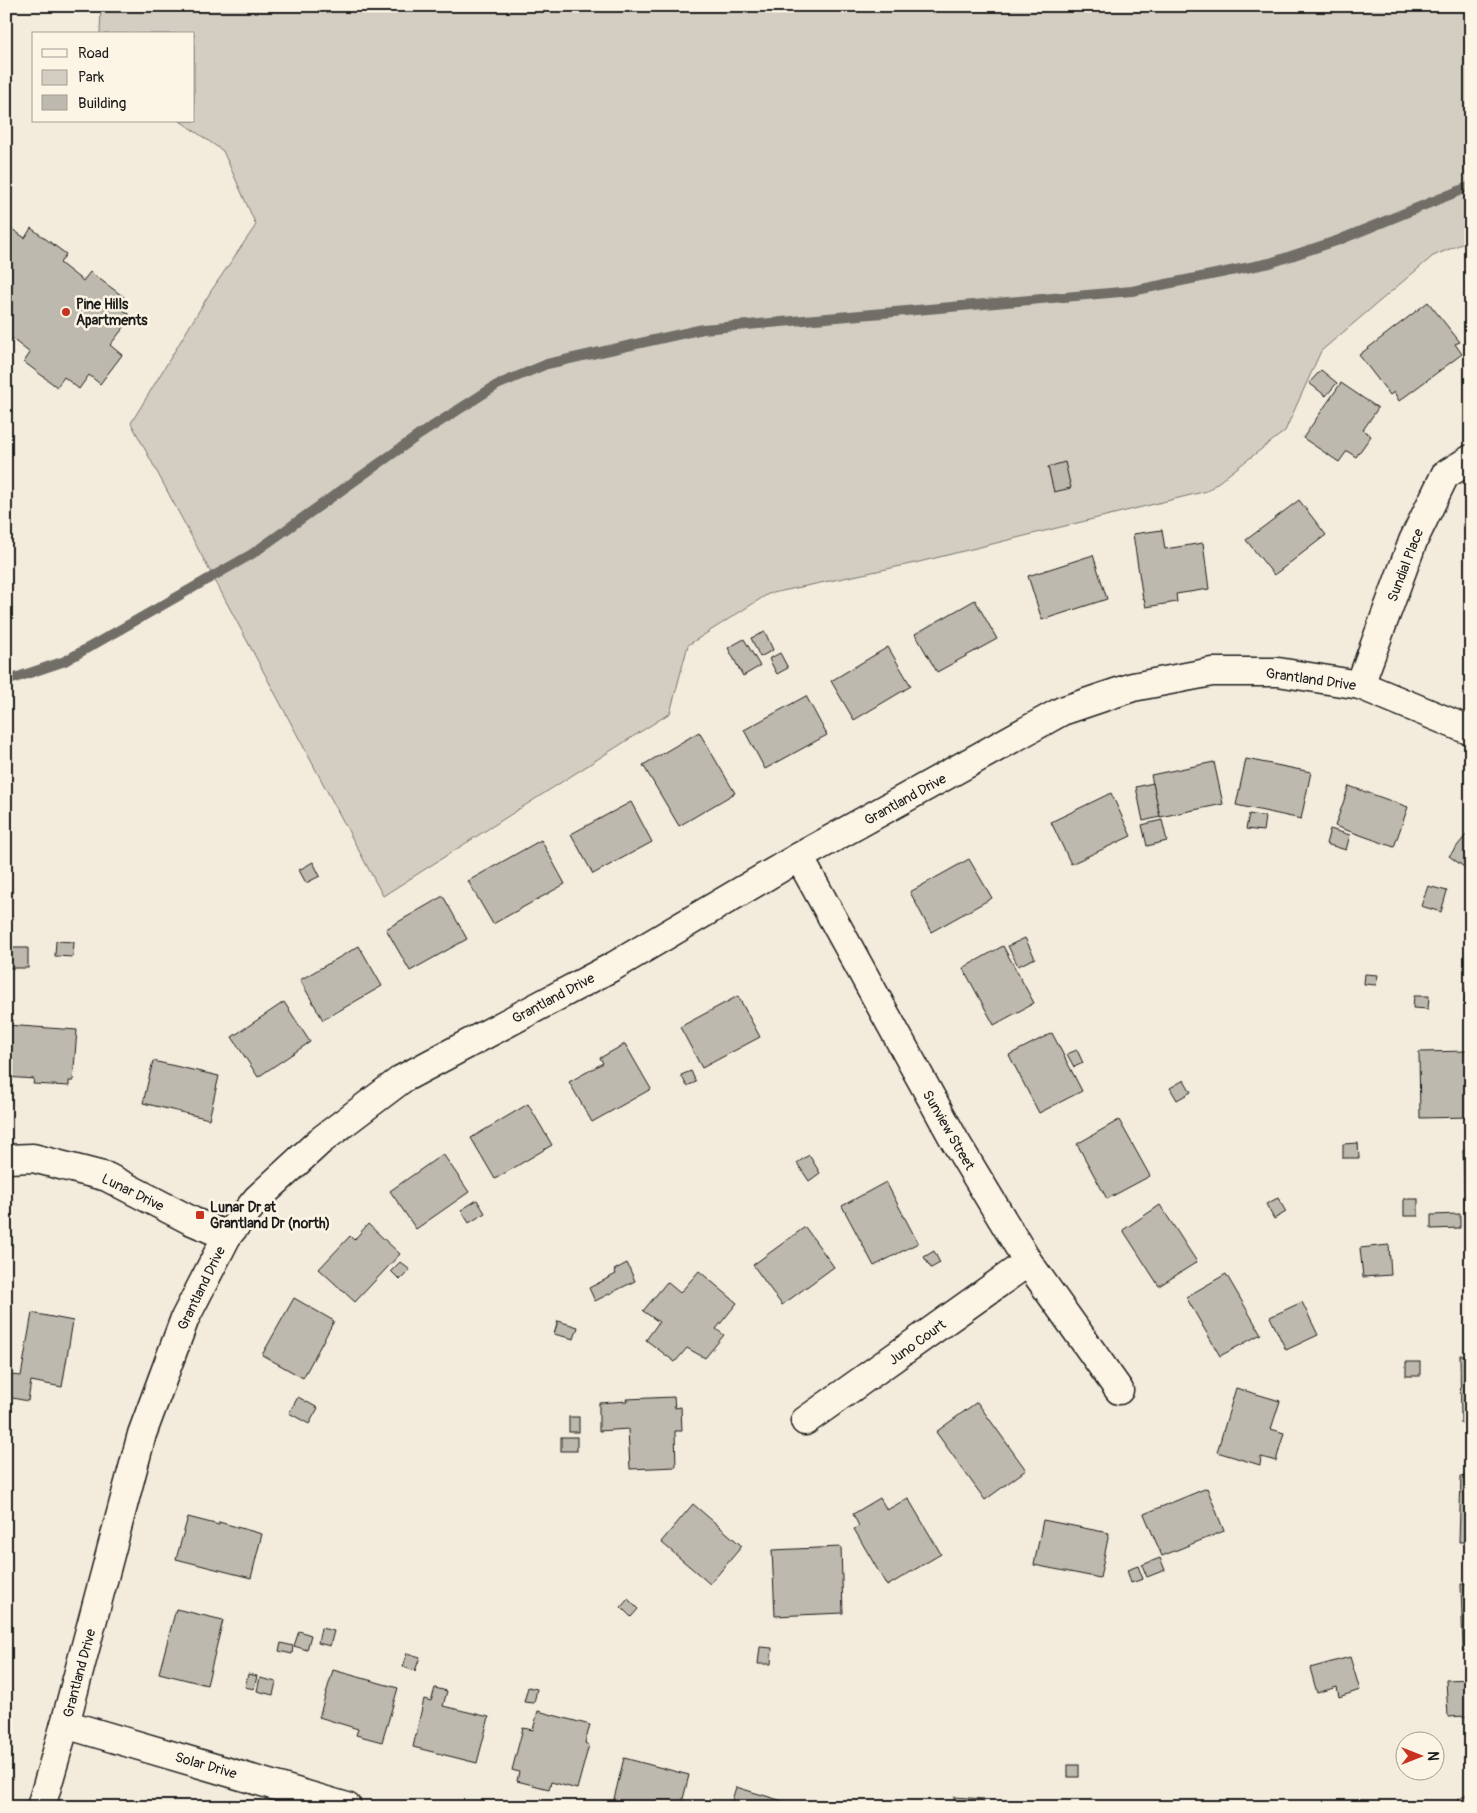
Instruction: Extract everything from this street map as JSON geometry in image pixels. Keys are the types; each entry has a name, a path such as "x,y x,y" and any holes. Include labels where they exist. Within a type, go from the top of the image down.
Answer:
{"street":[{"name":"Sundial Place","path":"1360,686 1414,540 1445,475 1471,459"},
{"name":"Grantland Drive","path":"41,1807 142,1434 185,1318 226,1236 257,1199 320,1141 402,1079 614,966 800,857 1062,711 1133,687 1212,672 1278,672 1360,686 1471,731"},
{"name":"Sunview Street","path":"800,857 954,1141 1028,1262 1119,1390"},
{"name":"Lunar Drive","path":"6,1159 33,1158 107,1177 192,1221 226,1236"},
{"name":"Juno Court","path":"805,1422 1028,1262"},
{"name":"Solar Drive","path":"65,1724 347,1807"}],"green space":[{"path":"101,6 1471,6 1471,240 1433,256 1321,351 1285,431 1207,491 915,563 768,594 688,645 670,713 383,896 131,423 211,291 256,225 223,151 181,122 195,122 195,32 100,32"}],"building":[{"name":"Pine Hills Apartments","path":"6,225 25,238 31,228 66,254 60,263 83,281 90,272 124,297 118,306 132,317 110,345 122,355 100,384 89,375 79,389 64,377 57,387 24,362 30,353 6,334"},
{"path":"1471,282 1471,329 1470,329 1465,283"},
{"path":"1428,302 1460,342 1455,344 1462,354 1399,401 1394,392 1390,395 1359,355"},
{"path":"1321,370 1337,383 1326,396 1309,383"},
{"path":"1341,383 1378,408 1363,430 1371,436 1356,457 1347,451 1339,462 1303,438"},
{"path":"1065,462 1071,488 1054,492 1048,467"},
{"path":"1299,500 1326,535 1274,575 1246,540"},
{"path":"1162,530 1165,549 1203,543 1209,589 1176,594 1177,602 1146,607 1143,599 1133,534"},
{"path":"1093,555 1107,599 1042,620 1028,576"},
{"path":"975,600 997,639 937,672 915,634"},
{"path":"765,632 773,650 760,657 751,638"},
{"path":"744,639 760,666 743,676 728,648"},
{"path":"888,647 911,686 854,720 831,681"},
{"path":"780,653 788,668 777,674 769,659"},
{"path":"806,696 827,735 765,769 744,730"},
{"path":"699,732 735,793 679,826 643,765"},
{"path":"1246,759 1311,772 1301,819 1236,805"},
{"path":"1214,762 1223,804 1160,817 1151,775"},
{"path":"1153,783 1160,817 1143,821 1136,787"},
{"path":"1349,786 1408,807 1394,847 1335,826"},
{"path":"1111,793 1131,836 1071,864 1051,822"},
{"path":"631,802 652,842 593,874 571,834"},
{"path":"1249,814 1265,817 1263,831 1246,829"},
{"path":"1162,820 1167,841 1147,846 1142,825"},
{"path":"1330,829 1350,835 1346,850 1326,844"},
{"path":"1471,829 1471,872 1449,856"},
{"path":"541,840 565,884 493,924 468,881"},
{"path":"969,859 992,898 931,932 910,892"},
{"path":"313,862 320,876 306,883 299,870"},
{"path":"1428,886 1447,891 1441,912 1421,906"},
{"path":"443,896 467,939 410,971 386,929"},
{"path":"1025,938 1035,958 1018,966 1008,946"},
{"path":"56,941 74,942 73,957 55,956"},
{"path":"359,946 382,986 323,1020 300,980"},
{"path":"1003,946 1034,1003 994,1025 963,968"},
{"path":"9,948 28,948 28,968 9,968"},
{"path":"1471,954 1471,1004 1464,1003"},
{"path":"1365,974 1378,975 1376,985 1364,984"},
{"path":"738,996 760,1037 702,1068 680,1027"},
{"path":"1414,996 1429,996 1428,1009 1413,1008"},
{"path":"284,1002 310,1042 258,1077 232,1037"},
{"path":"6,1025 77,1030 73,1081 69,1081 69,1086 33,1084 34,1079 6,1077"},
{"path":"1052,1033 1082,1091 1039,1113 1009,1055"},
{"path":"625,1044 651,1089 592,1122 569,1082 603,1063 600,1058"},
{"path":"1077,1050 1083,1063 1074,1067 1067,1054"},
{"path":"1471,1051 1471,1117 1420,1118 1419,1052"},
{"path":"153,1061 219,1076 209,1119 143,1103"},
{"path":"691,1071 696,1082 687,1086 681,1075"},
{"path":"1184,1080 1191,1092 1177,1100 1170,1088"},
{"path":"528,1104 552,1145 495,1179 471,1138"},
{"path":"1119,1120 1150,1176 1107,1199 1077,1144"},
{"path":"1358,1143 1359,1158 1343,1158 1343,1144"},
{"path":"1471,1149 1471,1214 1465,1214 1463,1150"},
{"path":"443,1154 469,1192 416,1229 390,1191"},
{"path":"809,1155 820,1173 809,1181 797,1163"},
{"path":"886,1182 918,1243 874,1266 842,1206"},
{"path":"1278,1198 1286,1212 1274,1219 1266,1204"},
{"path":"1404,1199 1418,1199 1418,1216 1404,1216"},
{"path":"477,1200 485,1213 469,1223 461,1210"},
{"path":"1160,1205 1197,1262 1159,1286 1123,1230"},
{"path":"1460,1214 1460,1228 1431,1229 1431,1215"},
{"path":"368,1224 400,1254 355,1302 319,1269 350,1236 354,1240"},
{"path":"805,1227 834,1267 782,1305 753,1265"},
{"path":"1389,1245 1391,1275 1363,1277 1360,1248"},
{"path":"934,1251 940,1263 931,1268 924,1257"},
{"path":"400,1262 410,1270 400,1280 391,1271"},
{"path":"627,1263 635,1281 595,1301 589,1288 616,1274 614,1270"},
{"path":"699,1271 737,1303 716,1329 724,1335 705,1358 687,1348 675,1362 646,1340 659,1322 643,1311 667,1282 680,1293"},
{"path":"1226,1274 1261,1334 1220,1356 1186,1297"},
{"path":"294,1298 334,1321 303,1378 262,1355"},
{"path":"1302,1302 1318,1335 1286,1350 1270,1317"},
{"path":"32,1313 73,1321 62,1387 31,1381 28,1401 7,1397 11,1375 21,1376"},
{"path":"558,1321 578,1327 574,1339 554,1334"},
{"path":"1460,1355 1471,1355 1471,1423 1461,1423"},
{"path":"1406,1362 1420,1362 1420,1376 1406,1376"},
{"path":"1236,1388 1280,1401 1271,1429 1284,1433 1276,1461 1261,1457 1260,1465 1217,1452"},
{"path":"298,1397 318,1408 309,1424 289,1413"},
{"path":"674,1397 675,1408 681,1407 682,1431 675,1431 676,1467 630,1469 628,1429 599,1431 599,1403 627,1401 626,1399"},
{"path":"977,1402 1026,1470 985,1500 936,1432"},
{"path":"569,1417 579,1417 579,1432 569,1432"},
{"path":"561,1437 577,1437 577,1451 561,1451"},
{"path":"1461,1476 1471,1477 1471,1542 1459,1542"},
{"path":"1207,1488 1224,1531 1162,1556 1144,1514"},
{"path":"880,1498 887,1510 908,1498 941,1554 887,1586 854,1529 859,1526 853,1514"},
{"path":"693,1504 742,1546 710,1584 661,1542"},
{"path":"188,1517 219,1525 219,1522 262,1534 251,1578 176,1559"},
{"path":"1043,1520 1109,1533 1100,1578 1034,1565"},
{"path":"841,1547 843,1613 775,1616 772,1550"},
{"path":"1160,1558 1165,1570 1147,1577 1142,1565"},
{"path":"1138,1566 1143,1579 1131,1583 1127,1570"},
{"path":"1461,1584 1471,1584 1471,1650 1463,1651"},
{"path":"628,1599 638,1609 631,1617 621,1607"},
{"path":"176,1609 223,1620 207,1685 159,1673"},
{"path":"321,1628 334,1631 330,1646 318,1643"},
{"path":"299,1631 311,1635 307,1650 294,1646"},
{"path":"281,1643 293,1646 292,1654 279,1651"},
{"path":"760,1647 772,1648 771,1664 758,1664"},
{"path":"407,1653 420,1657 415,1671 403,1667"},
{"path":"1350,1657 1360,1690 1339,1697 1337,1687 1317,1693 1310,1668"},
{"path":"333,1670 398,1688 382,1742 356,1735 358,1729 319,1717"},
{"path":"248,1674 257,1676 254,1689 245,1687"},
{"path":"260,1678 276,1682 273,1695 257,1691"},
{"path":"1471,1679 1471,1746 1467,1746 1466,1716 1448,1717 1446,1680"},
{"path":"528,1687 537,1689 534,1703 524,1702"},
{"path":"435,1688 447,1691 443,1706 489,1717 477,1763 413,1747 424,1699 431,1701"},
{"path":"538,1711 590,1725 585,1743 589,1745 577,1789 551,1782 549,1789 517,1781 519,1772 512,1770 523,1728 533,1730"},
{"path":"624,1758 689,1775 681,1807 627,1807 613,1803"},
{"path":"1068,1765 1079,1765 1079,1777 1068,1777"},
{"path":"736,1787 799,1806 799,1807 730,1807"},
{"path":"1471,1792 1471,1807 1447,1807"},
{"path":"954,1797 984,1799 983,1807 954,1807"},
{"path":"1392,1803 1392,1807 1328,1807"}],"waterway":[{"path":"6,681 65,661 252,554 419,435 497,385 547,364 703,329 1132,291 1270,263 1339,240 1471,186"}],"place":[{"name":"Pine Hills Apartments","path":"66,312"},
{"name":"Lunar Dr at Grantland Dr (north)","path":"200,1215"}]}
